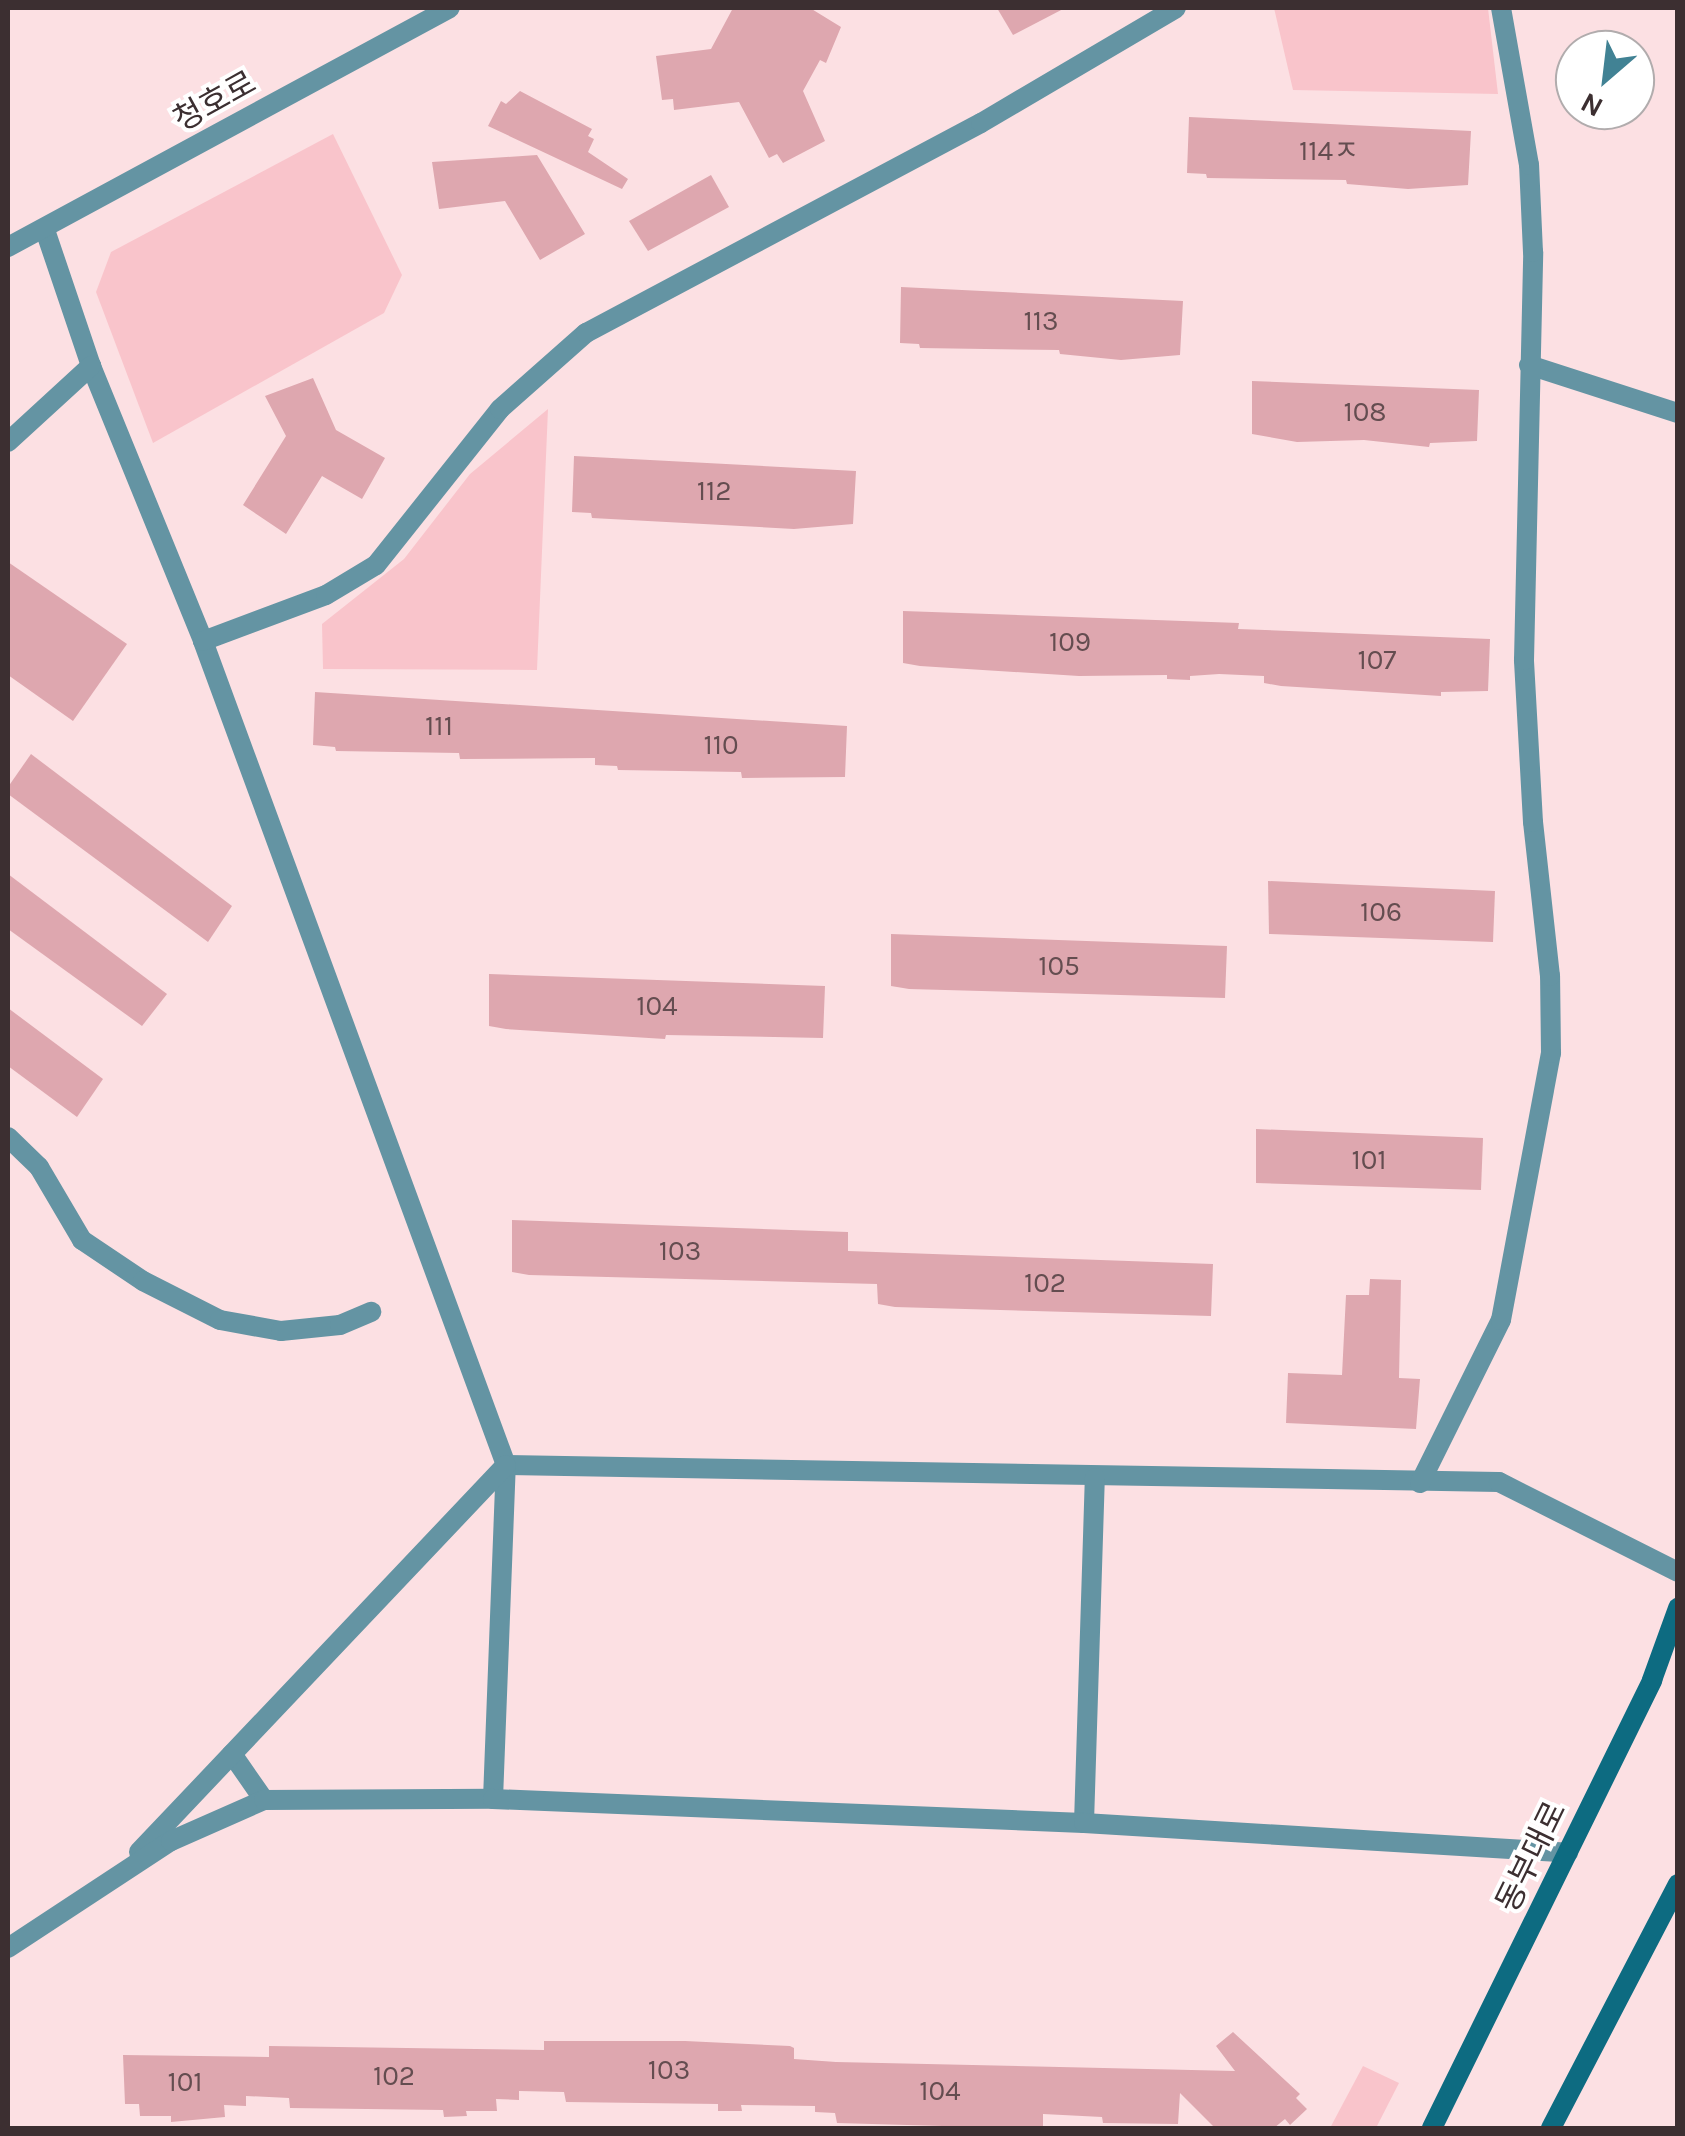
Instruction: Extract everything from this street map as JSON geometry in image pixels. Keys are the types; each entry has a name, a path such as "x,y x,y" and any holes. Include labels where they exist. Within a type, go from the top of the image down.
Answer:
{"main road":[{"name":"동부대로","path":"1432,2128 1652,1680 1678,1608"},
{"path":"1551,2128 1678,1884"}],"street":[{"name":"청호로","path":"8,247 450,8"},
{"path":"202,641 326,595 376,565 500,409 586,333 981,123 1176,8"},
{"path":"1420,1483 1501,1320 1551,1053 1550,976 1533,822 1524,660 1534,252 1528,164 1502,8"},
{"path":"45,230 91,366 202,641 506,1465 493,1800"},
{"path":"1529,365 1678,413"},
{"path":"8,442 91,366"},
{"path":"8,1136 39,1167 82,1240 143,1282 220,1320 281,1331 340,1324 371,1312"},
{"path":"114,1878 506,1465 1499,1482 1678,1572"},
{"path":"1084,1823 1095,1478"},
{"path":"232,1754 264,1800"},
{"path":"8,1948 171,1841 264,1800 493,1800 1084,1823 1568,1853"}],"shaded area":[{"path":"1274,8 1488,8 1498,94 1293,90"},
{"path":"333,134 402,275 384,313 153,443 96,292 111,252"},
{"path":"548,409 537,670 323,669 322,624 404,559 470,474"},
{"path":"1363,2066 1399,2083 1376,2128 1330,2128"}],"building":[{"path":"733,8 810,8 841,27 826,63 820,60 803,91 825,141 783,163 777,154 769,158 739,102 674,110 673,99 662,100 656,56 711,49"},
{"path":"997,8 1065,8 1013,35"},
{"path":"520,91 592,129 588,136 594,139 588,152 628,179 622,189 488,126 501,101 506,104"},
{"path":"1189,117 1471,131 1468,185 1408,189 1347,184 1346,180 1207,178 1206,174 1187,173"},
{"path":"537,155 585,234 540,260 505,201 439,209 432,162"},
{"path":"711,175 729,207 648,251 629,221"},
{"path":"901,287 1183,301 1180,355 1121,360 1060,354 1059,350 920,348 919,344 900,343"},
{"path":"313,378 336,430 385,458 362,499 322,476 286,534 243,505 286,436 265,396"},
{"path":"1252,381 1479,390 1477,441 1430,443 1429,447 1364,440 1297,442 1252,434"},
{"path":"574,456 856,471 853,524 794,529 592,518 591,513 572,512"},
{"path":"8,562 127,644 73,721 8,675"},
{"path":"903,611 1239,623 1238,629 1490,639 1488,691 1441,692 1441,696 1281,686 1264,683 1264,676 1219,674 1190,676 1190,680 1167,679 1167,675 1079,676 920,666 903,663"},
{"path":"315,692 847,726 845,777 742,778 741,772 618,770 617,766 595,765 595,758 460,759 459,753 336,751 335,747 313,745"},
{"path":"31,754 232,906 208,942 8,794 8,787"},
{"path":"8,874 167,994 142,1026 8,929"},
{"path":"1268,881 1495,891 1493,942 1269,934"},
{"path":"891,934 1227,946 1225,998 891,986"},
{"path":"489,974 825,986 823,1038 666,1035 665,1039 489,1026"},
{"path":"8,1008 103,1079 77,1117 8,1066"},
{"path":"1256,1129 1483,1138 1481,1190 1256,1183"},
{"path":"512,1220 848,1232 848,1251 1213,1264 1211,1316 895,1307 878,1304 877,1284 529,1275 512,1272"},
{"path":"1370,1279 1401,1280 1399,1378 1420,1379 1416,1429 1286,1423 1288,1373 1342,1375 1346,1295 1369,1295"},
{"path":"1233,2032 1300,2094 1296,2098 1307,2109 1290,2125 1285,2119 1274,2128 1215,2128 1180,2093 1178,2124 1103,2123 1102,2117 1043,2114 1043,2126 1013,2128 837,2123 835,2113 815,2112 815,2106 741,2105 742,2111 718,2111 718,2104 566,2102 564,2092 519,2091 519,2100 496,2099 497,2111 466,2111 467,2116 444,2117 443,2110 290,2108 289,2098 246,2096 246,2106 224,2105 225,2117 171,2122 171,2116 140,2116 139,2104 125,2104 123,2055 269,2057 269,2046 544,2050 544,2041 685,2041 790,2046 794,2048 794,2059 836,2062 1235,2071 1216,2046"}]}
